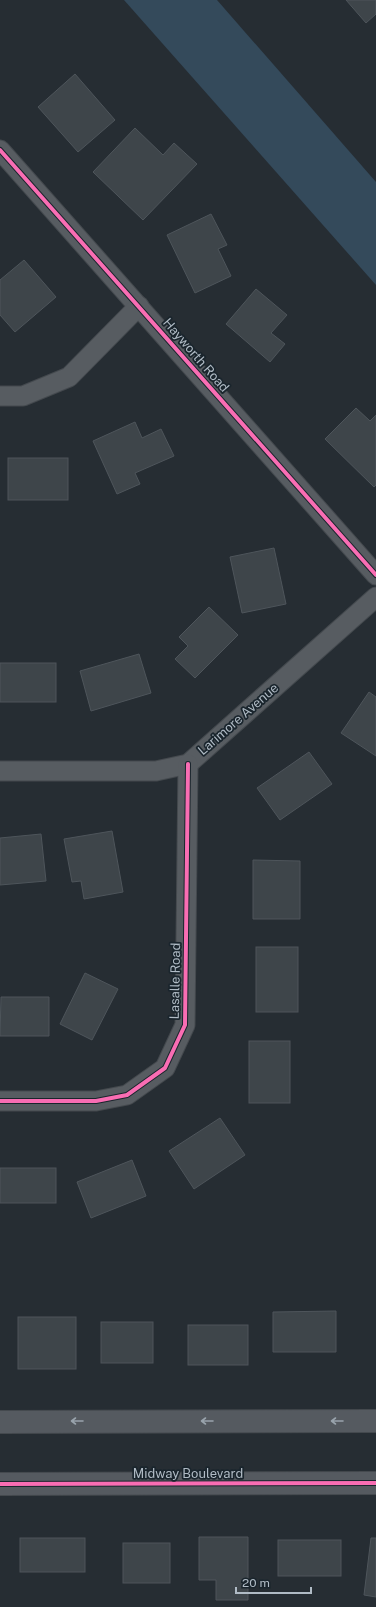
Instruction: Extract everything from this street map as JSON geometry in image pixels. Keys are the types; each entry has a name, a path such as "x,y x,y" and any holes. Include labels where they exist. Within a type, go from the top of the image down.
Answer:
{"street":[{"name":"Hayworth Road","path":"0,150 376,574"},
{"path":"0,396 23,396 69,376 139,306"},
{"name":"Larimore Avenue","path":"0,771 156,771 188,764 376,598"},
{"name":"Lasalle Road","path":"0,1101 96,1101 127,1095 165,1068 185,1025 188,764"},
{"path":"0,1422 376,1421"},
{"name":"Midway Boulevard","path":"0,1484 376,1483"}],"water":[{"path":"124,0 217,0 376,182 376,285"}],"building":[{"path":"346,0 376,0 376,14 366,23"},
{"path":"75,74 115,120 78,152 38,107"},
{"path":"135,128 163,155 174,143 197,164 143,220 93,172"},
{"path":"211,214 227,245 218,249 231,276 195,293 167,235"},
{"path":"24,260 56,297 15,332 0,315 0,280"},
{"path":"256,289 287,315 271,333 285,344 270,362 226,324"},
{"path":"356,408 370,421 376,415 376,485 374,487 325,439"},
{"path":"135,422 142,438 161,429 174,456 135,473 140,484 117,494 93,441"},
{"path":"8,458 68,458 68,500 8,500"},
{"path":"274,548 286,604 242,613 230,557"},
{"path":"209,607 238,635 195,678 175,659 188,646 179,637"},
{"path":"139,654 151,693 91,711 80,671"},
{"path":"0,663 56,663 56,702 0,702"},
{"path":"369,692 376,697 376,756 341,733"},
{"path":"309,752 332,784 280,820 257,788"},
{"path":"112,831 123,892 84,899 81,881 72,882 64,839"},
{"path":"41,834 46,881 0,885 0,838"},
{"path":"253,860 300,861 300,919 253,919"},
{"path":"256,947 298,947 298,1012 256,1012"},
{"path":"85,973 118,989 92,1040 60,1024"},
{"path":"1,997 49,997 49,1036 0,1036"},
{"path":"249,1041 290,1041 290,1103 249,1103"},
{"path":"220,1118 245,1155 194,1189 169,1151"},
{"path":"132,1160 146,1196 91,1218 77,1182"},
{"path":"0,1168 56,1168 56,1203 0,1203"},
{"path":"336,1311 336,1352 273,1352 273,1312"},
{"path":"18,1317 76,1317 76,1369 18,1369"},
{"path":"101,1322 153,1322 153,1363 101,1363"},
{"path":"188,1325 248,1325 248,1365 188,1365"},
{"path":"199,1537 248,1537 248,1600 216,1600 216,1580 199,1580"},
{"path":"20,1538 85,1538 85,1572 20,1572"},
{"path":"371,1538 376,1538 376,1597 364,1595"},
{"path":"278,1540 341,1540 341,1576 278,1576"},
{"path":"123,1543 170,1543 170,1583 123,1583"}],"cycle path":[{"path":"0,150 376,575"},
{"path":"0,1101 96,1101 127,1095 165,1068 185,1025 188,764"},
{"path":"0,1484 376,1483"}]}
